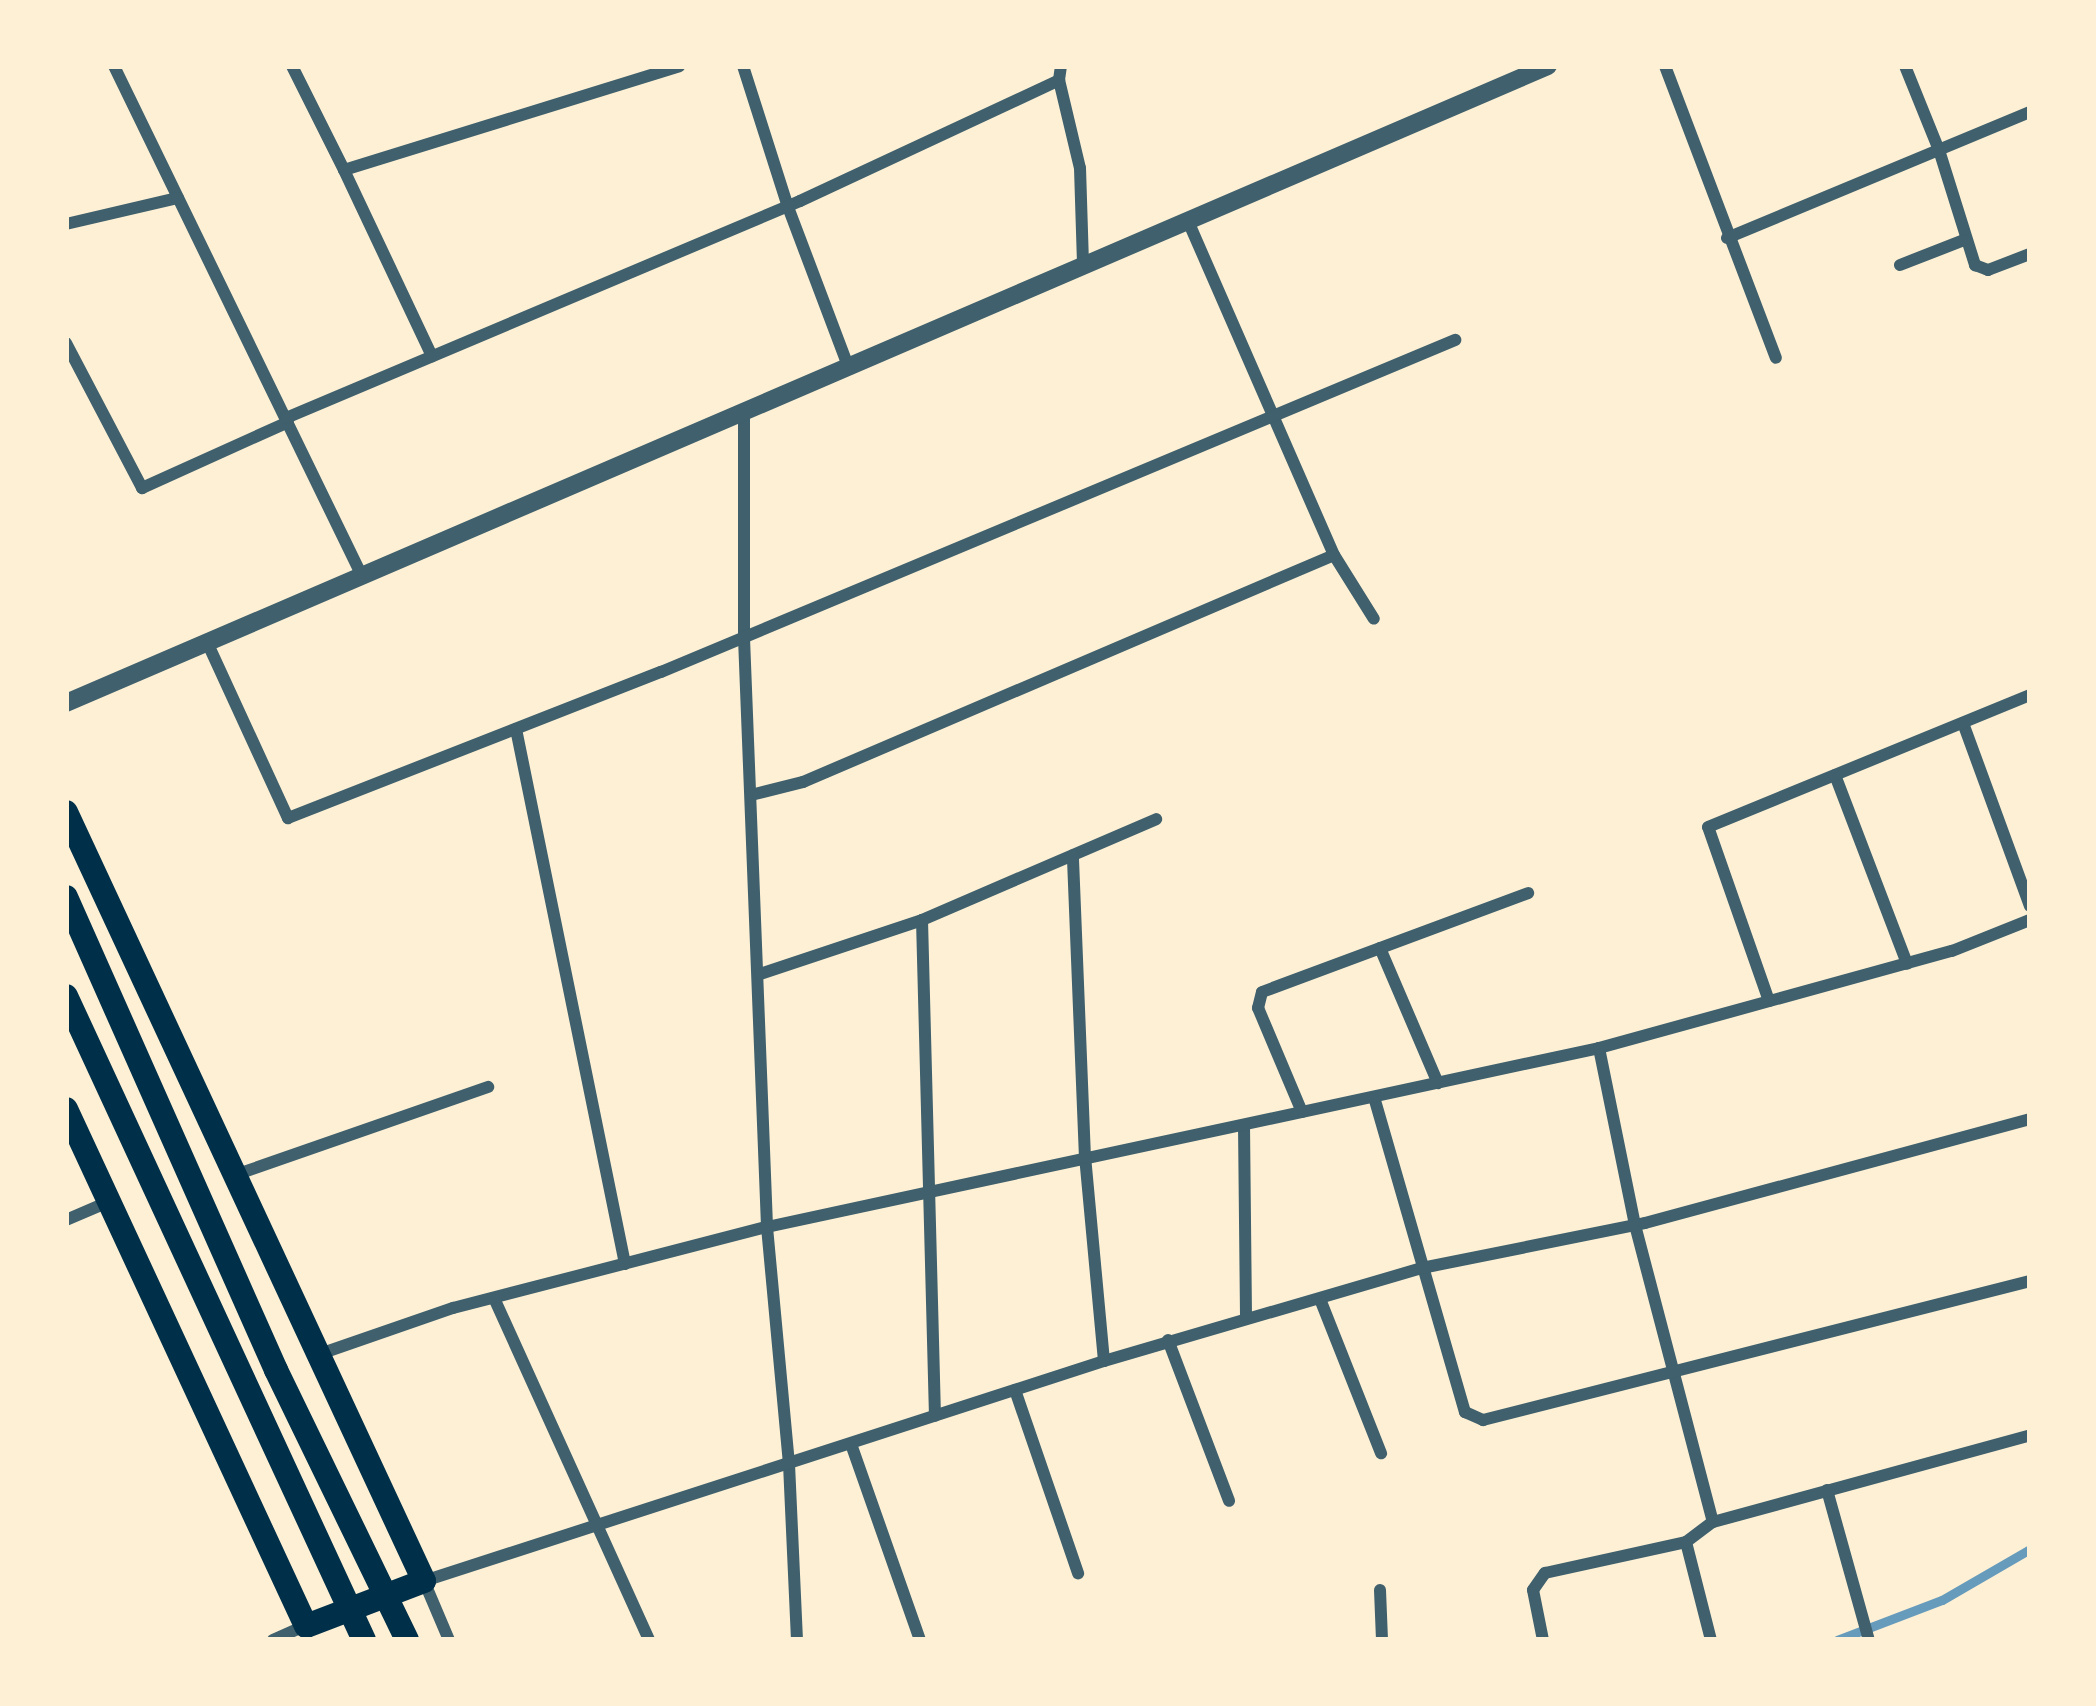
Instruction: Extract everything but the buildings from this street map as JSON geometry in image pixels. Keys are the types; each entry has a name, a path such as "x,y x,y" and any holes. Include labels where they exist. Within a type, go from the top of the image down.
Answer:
{"main road":[{"path":"66,812 424,1581 309,1633 66,1109"},
{"path":"66,897 276,1370 407,1640"},
{"path":"66,996 364,1640"}],"street":[{"path":"114,66 362,575"},
{"path":"292,66 432,356"},
{"path":"344,170 679,66"},
{"path":"743,66 788,207 848,366"},
{"path":"66,703 1548,66"},
{"path":"1665,66 1726,238 1776,358"},
{"path":"1905,66 1939,150 1975,265 1988,270 2030,254"},
{"path":"66,343 142,488 432,356 788,207 1060,73 1080,168 1083,266"},
{"path":"1726,238 2030,112"},
{"path":"66,224 178,198"},
{"path":"1188,221 1334,555 1374,619"},
{"path":"1900,266 1964,240"},
{"path":"207,642 288,818 744,638 1455,340"},
{"path":"744,411 744,638 767,1227 789,1464 796,1640"},
{"path":"751,795 803,782 1334,555"},
{"path":"1769,1001 1708,826 2030,695"},
{"path":"1963,722 2030,907"},
{"path":"516,729 625,1264"},
{"path":"1835,775 1907,964"},
{"path":"760,974 922,920 1156,819"},
{"path":"1072,855 1085,1158 1104,1361"},
{"path":"1302,1112 1258,1008 1262,992 1528,893"},
{"path":"922,920 935,1416"},
{"path":"316,1355 494,1298 767,1227 1599,1048 1907,964 2030,920"},
{"path":"1380,948 1438,1083"},
{"path":"1599,1048 1635,1226 1713,1522"},
{"path":"238,1174 488,1087"},
{"path":"1374,1097 1465,1412 1483,1420 2030,1281"},
{"path":"449,1640 424,1581 1246,1316 1422,1268 1635,1226 2030,1119"},
{"path":"1244,1125 1246,1316"},
{"path":"66,1220 108,1202"},
{"path":"494,1298 649,1640"},
{"path":"1320,1298 1381,1454"},
{"path":"1168,1340 1229,1501"},
{"path":"1015,1390 1078,1573"},
{"path":"1544,1640 1533,1590 1545,1573 1686,1542 1713,1522 2030,1435"},
{"path":"850,1444 920,1640"},
{"path":"1826,1490 1869,1640"},
{"path":"1686,1542 1711,1640"},
{"path":"1380,1590 1382,1640"},
{"path":"274,1640 309,1633"}],"waterway":[{"path":"1837,1640 1942,1600 2030,1549"}]}
